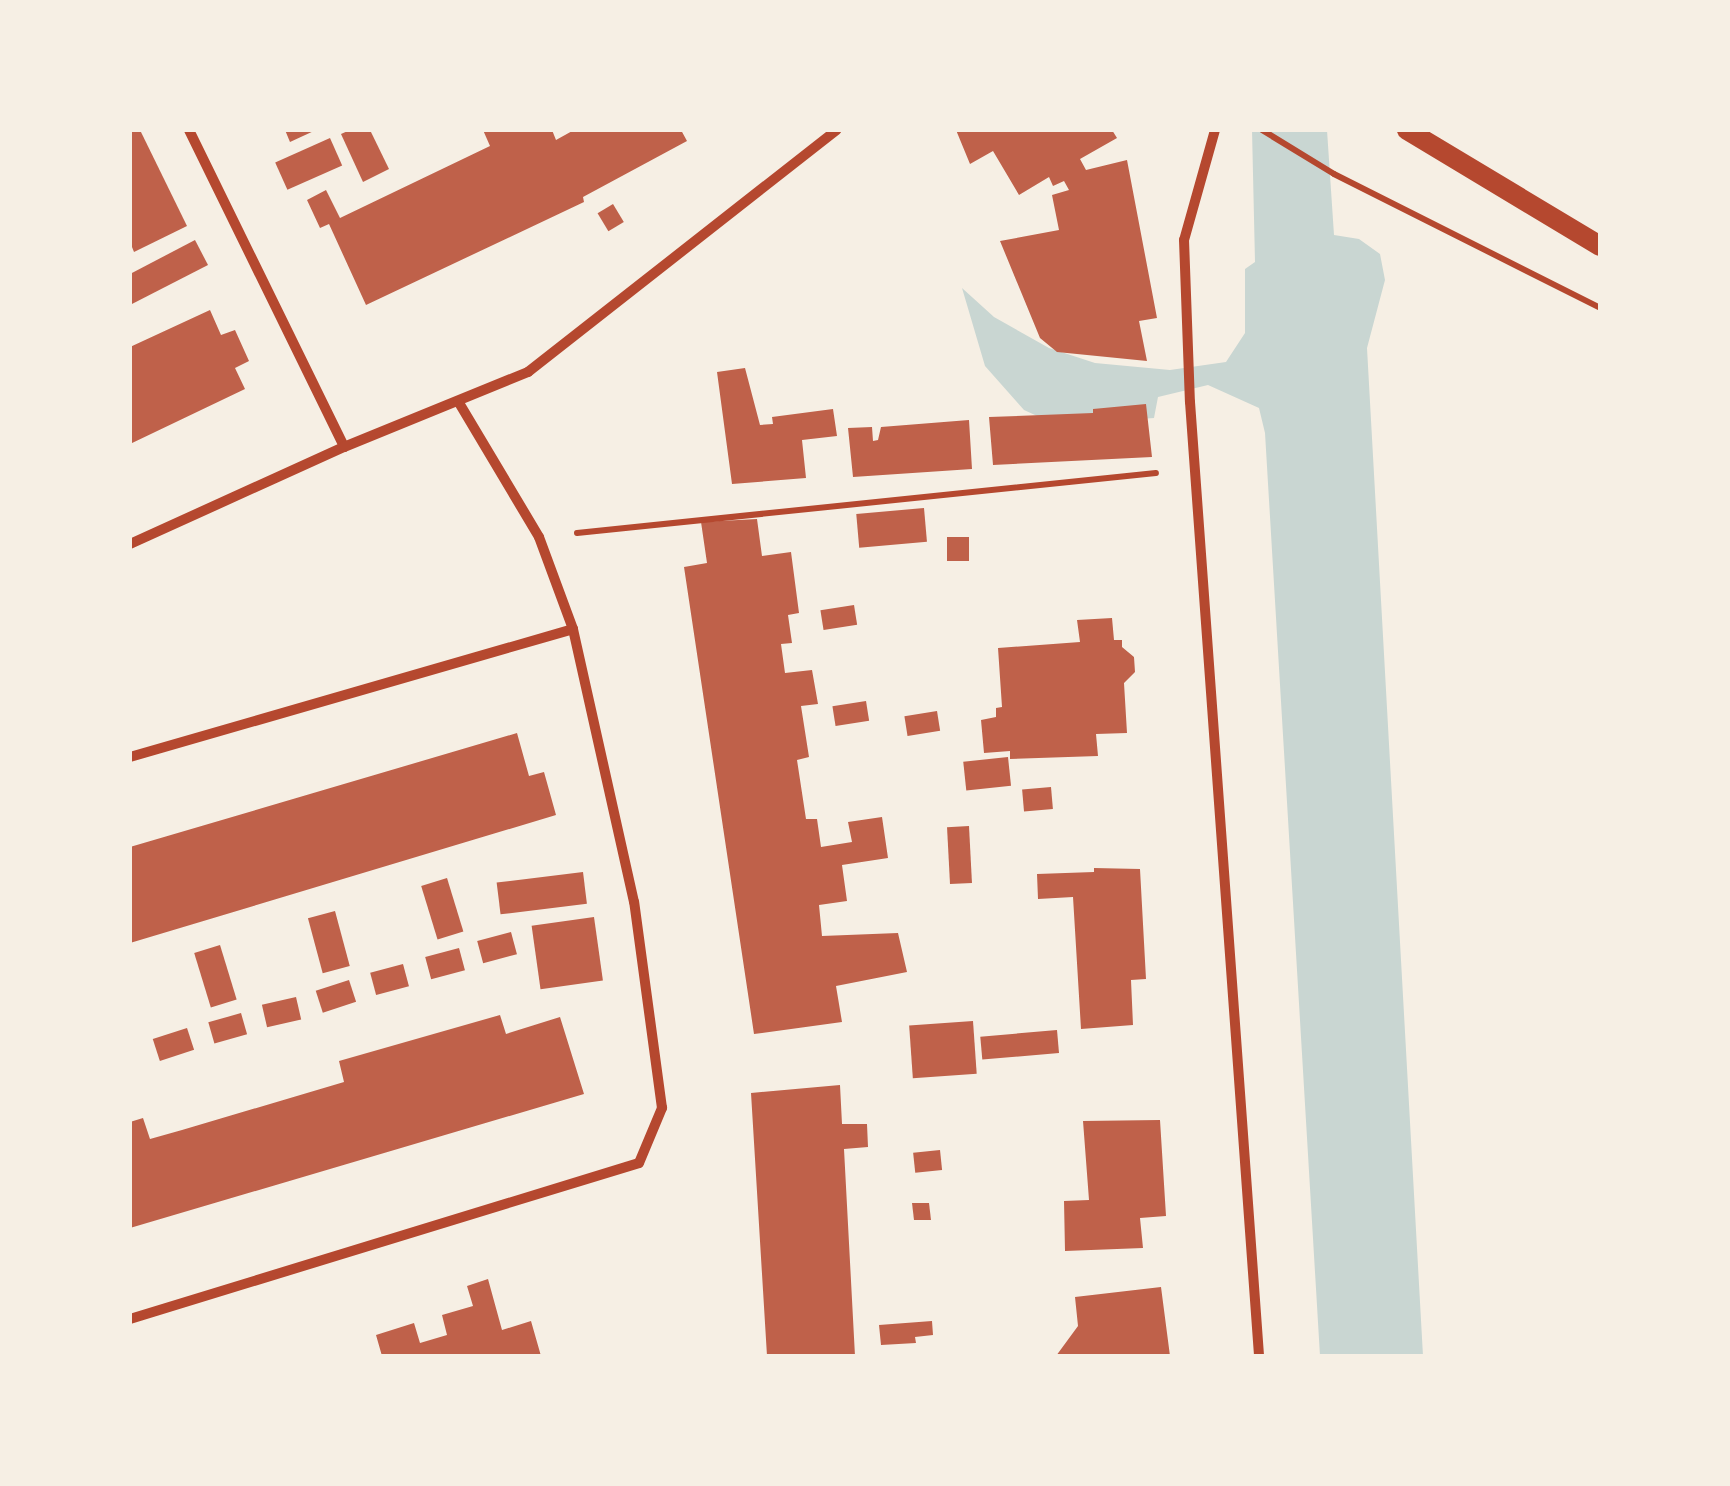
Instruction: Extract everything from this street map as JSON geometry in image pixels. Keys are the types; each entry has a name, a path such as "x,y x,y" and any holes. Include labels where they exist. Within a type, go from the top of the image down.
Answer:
{"main road":[{"path":"1408,130 1600,246"}],"street":[{"path":"188,130 344,447"},
{"path":"130,544 344,447 528,372 837,130"},
{"path":"1215,130 1184,240 1190,402 1259,1356"},
{"path":"130,1319 639,1163 662,1108 634,902 574,629 538,538 458,401"},
{"path":"130,757 574,629"}],"path":[{"path":"1262,130 1334,174 1600,308"},
{"path":"538,538 1197,469"}],"shaded area":[{"path":"1252,130 1327,130 1334,235 1359,239 1380,254 1385,280 1367,348 1423,1356 1320,1356 1265,433 1259,408 1208,385 1158,397 1154,418 1057,425 1024,410 985,366 962,288 994,317 1049,348 1095,363 1170,370 1226,362 1245,333 1245,269 1255,262"}],"building":[{"path":"130,130 140,130 187,226 134,252 130,242"},
{"path":"285,130 316,130 290,142"},
{"path":"370,130 389,169 363,182 341,134"},
{"path":"483,130 552,130 556,140 574,130 681,130 687,141 583,197 584,202 366,305 329,224 320,228 307,200 326,190 340,218 490,146"},
{"path":"956,130 1112,130 1117,138 1080,159 1086,170 1127,160 1157,318 1139,321 1147,361 1057,352 1040,338 1000,241 1059,230 1052,195 1069,190 1064,181 1053,186 1049,177 1019,195 993,151 970,164"},
{"path":"330,138 342,165 287,190 275,162"},
{"path":"613,204 624,222 608,231 598,213"},
{"path":"195,240 208,265 130,305 130,274"},
{"path":"210,310 221,335 235,330 249,361 235,368 245,389 130,444 130,347"},
{"path":"745,368 760,425 773,424 772,417 833,409 837,436 802,440 806,478 732,484 717,372"},
{"path":"1146,404 1152,457 993,465 989,417 1093,413 1093,409"},
{"path":"969,420 972,469 853,477 848,428 872,427 873,441 878,440 881,427"},
{"path":"924,508 927,542 859,548 856,514"},
{"path":"757,519 762,556 791,552 799,613 788,615 792,643 781,644 785,673 812,670 818,704 801,706 809,757 797,760 806,819 817,819 821,847 852,842 848,822 882,817 888,858 842,865 847,901 819,905 822,936 898,933 907,972 836,986 842,1022 754,1034 684,567 707,563 701,522"},
{"path":"947,537 969,537 969,561 947,561"},
{"path":"854,605 857,625 824,630 820,610"},
{"path":"1112,618 1114,640 1122,640 1122,647 1134,657 1135,672 1124,683 1127,733 1096,734 1098,756 1010,759 1010,751 984,753 981,720 996,717 996,708 1002,707 998,648 1080,642 1077,620"},
{"path":"866,701 869,721 836,726 832,706"},
{"path":"937,711 940,731 908,736 904,716"},
{"path":"517,733 529,776 544,772 556,815 130,943 130,847"},
{"path":"1008,757 1011,786 966,791 963,762"},
{"path":"1051,787 1053,809 1024,811 1022,790"},
{"path":"969,826 972,883 950,884 947,827"},
{"path":"1094,868 1140,869 1146,979 1131,980 1133,1025 1081,1029 1073,897 1038,899 1037,874 1094,872"},
{"path":"583,872 587,904 501,914 497,883"},
{"path":"447,878 463,932 438,939 421,886"},
{"path":"335,911 350,966 323,973 308,918"},
{"path":"594,917 603,980 541,989 532,926"},
{"path":"511,932 517,954 483,963 477,941"},
{"path":"220,945 237,1000 211,1007 194,953"},
{"path":"459,948 465,970 431,979 425,957"},
{"path":"403,964 409,986 376,995 370,973"},
{"path":"349,980 356,1002 323,1013 316,991"},
{"path":"296,997 301,1019 267,1027 262,1005"},
{"path":"241,1013 247,1034 214,1044 208,1022"},
{"path":"500,1015 506,1034 560,1017 584,1094 130,1228 130,1122 143,1118 150,1139 182,1130 344,1082 339,1061"},
{"path":"973,1021 977,1074 913,1078 909,1025"},
{"path":"187,1028 194,1050 160,1061 153,1039"},
{"path":"1057,1030 1059,1053 982,1060 980,1037"},
{"path":"840,1085 842,1124 867,1124 868,1147 844,1149 855,1356 767,1356 751,1093"},
{"path":"1160,1120 1166,1216 1140,1218 1143,1248 1065,1251 1064,1201 1089,1200 1083,1121"},
{"path":"940,1150 942,1170 915,1173 913,1153"},
{"path":"912,1203 929,1203 931,1220 914,1220"},
{"path":"488,1279 502,1330 531,1321 541,1356 382,1356 376,1335 414,1323 420,1343 447,1335 442,1315 473,1306 467,1286"},
{"path":"1161,1287 1170,1356 1056,1356 1078,1326 1075,1297"},
{"path":"932,1321 933,1335 915,1337 916,1343 881,1345 879,1325"}]}
